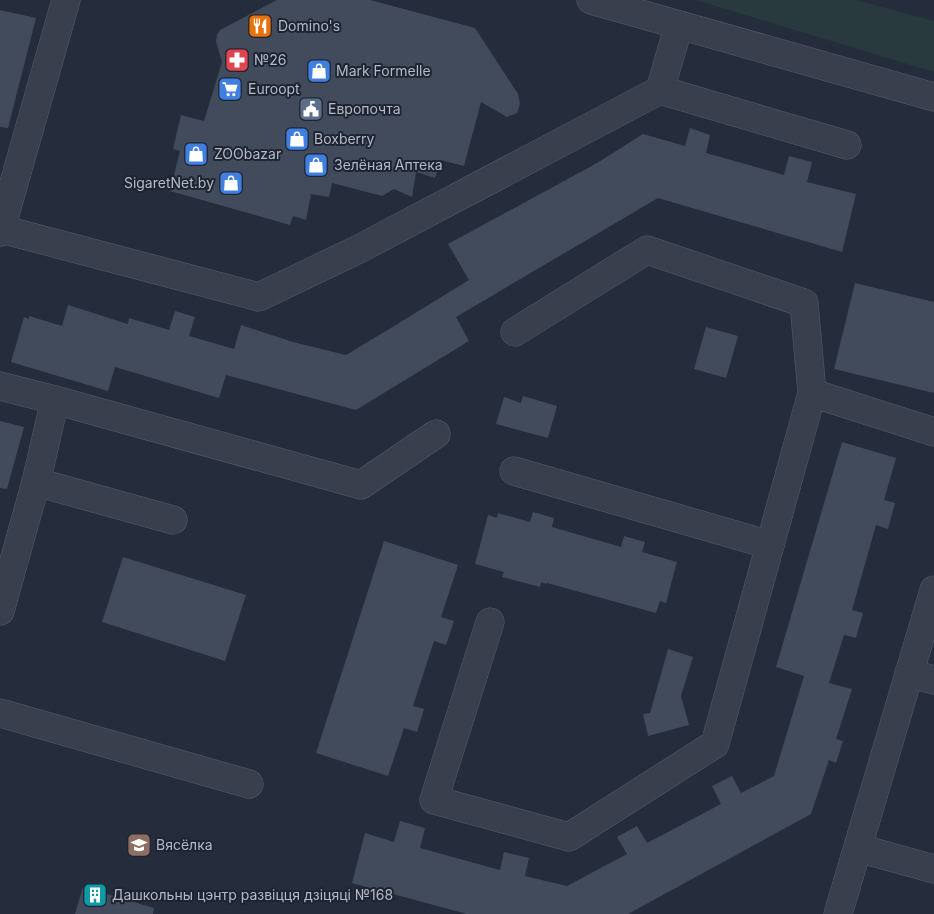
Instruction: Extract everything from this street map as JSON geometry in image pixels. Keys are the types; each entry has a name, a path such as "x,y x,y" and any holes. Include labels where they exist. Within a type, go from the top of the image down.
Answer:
{"lane":[{"path":"66,0 0,230 259,297 359,249 660,90 847,145"},
{"path":"591,0 934,97"},
{"path":"660,90 679,25"},
{"path":"490,622 434,800 569,837 715,744 812,393 804,302 648,250 516,332"},
{"path":"0,386 361,485 436,434"},
{"path":"812,393 934,432"},
{"path":"0,611 36,482 55,400"},
{"path":"514,471 770,545"},
{"path":"36,482 173,520"},
{"path":"838,914 858,848 922,676 934,590"},
{"path":"0,713 249,784"},
{"path":"858,848 934,869"}],"shaded area":[{"path":"696,0 856,0 934,21 934,72"}],"building":[{"path":"277,0 370,0 475,28 518,94 520,104 517,113 507,117 481,102 464,166 441,160 435,178 416,172 412,197 394,189 382,196 332,183 329,197 311,194 306,220 293,216 290,225 170,191 180,151 173,149 181,115 204,121 222,62 216,41 217,35 220,30"},
{"path":"0,10 36,18 8,128 0,127"},
{"path":"690,128 710,135 706,153 784,175 789,156 812,162 807,182 856,194 842,252 658,198 456,317 469,341 356,410 226,375 219,398 115,367 108,391 11,362 24,317 29,319 29,316 62,326 68,305 128,324 129,318 169,330 175,311 195,317 189,336 234,349 241,325 293,342 346,355 469,280 448,244 597,163 643,134 685,146"},
{"path":"855,283 934,302 934,393 834,369"},
{"path":"706,327 738,336 726,378 694,369"},
{"path":"523,396 557,406 548,438 496,424 504,397 521,403"},
{"path":"0,421 24,427 7,489 0,488"},
{"path":"842,442 896,458 884,500 895,503 888,529 876,525 852,610 863,613 856,638 844,635 829,683 852,689 836,739 843,741 836,763 829,760 811,814 628,914 467,914 352,883 365,833 394,842 400,821 425,828 420,848 500,870 504,852 529,858 525,876 567,886 627,854 617,837 637,826 647,843 721,804 712,786 732,776 741,793 774,776 804,676 776,667"},
{"path":"533,512 554,518 552,527 621,547 624,536 645,542 642,552 677,562 666,603 660,601 656,613 547,583 541,582 540,587 502,577 504,572 475,564 488,515 497,518 498,513 530,522"},
{"path":"384,541 458,565 441,617 454,621 446,645 434,641 413,706 424,709 417,732 404,728 388,776 316,753"},
{"path":"123,557 246,595 225,661 102,622"},
{"path":"668,649 693,657 681,696 689,725 648,736 643,714 650,713"},
{"name":"Дашкольны цэнтр развіцця дзіцяці №168","path":"83,887 154,908 153,914 75,914"}],"place":[{"name":"Domino's","path":"260,26"},
{"name":"№26","path":"237,60"},
{"name":"Mark Formelle","path":"319,71"},
{"name":"Euroopt","path":"230,89"},
{"name":"Европочта","path":"311,109"},
{"name":"Boxberry","path":"297,139"},
{"name":"ZOObazar","path":"196,154"},
{"name":"Зелёная Аптека","path":"316,165"},
{"name":"SigaretNet.by","path":"231,183"},
{"name":"Вясёлка","path":"139,845"},
{"name":"Дашкольны цэнтр развіцця дзіцяці №168","path":"95,895"}]}
